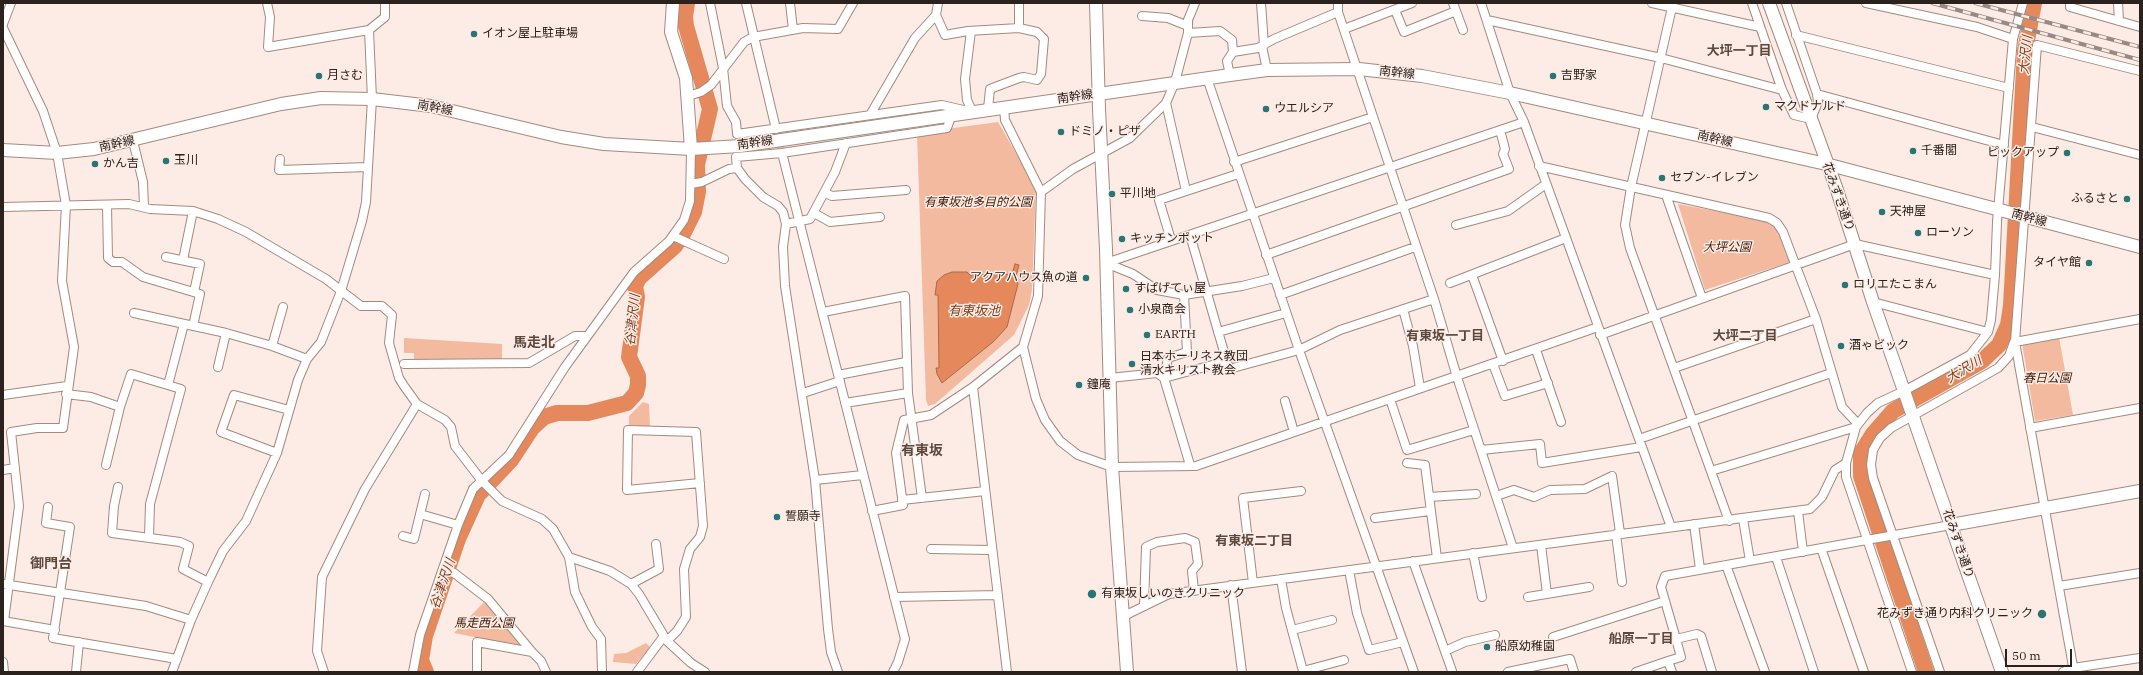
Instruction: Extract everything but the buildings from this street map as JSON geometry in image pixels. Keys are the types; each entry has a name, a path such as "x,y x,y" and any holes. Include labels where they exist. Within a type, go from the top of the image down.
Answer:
{"main road":[{"path":"673,3 671,32 682,64 688,96 691,149"},
{"path":"1096,3 1099,93 1103,152 1112,467 1127,672"},
{"name":"花みずき通り","path":"1769,3 1855,244 1873,302 2002,672"},
{"name":"南幹線","path":"3,150 57,153 94,148 133,141 281,104 321,98 372,98 431,106 554,136 604,144 691,149 740,146 952,114 1267,70 1359,69 1422,76 1510,93 1826,164 2140,247"},
{"path":"1950,524 2140,491"}],"street":[{"path":"3,24 11,3"},
{"path":"267,3 270,16 268,47 369,30 385,17 385,3"},
{"path":"710,3 723,68 727,106 736,122 737,134 942,105 972,112"},
{"path":"746,3 776,129"},
{"path":"790,3 793,30"},
{"path":"688,96 701,92 711,85 744,42 753,37 803,28 838,29 853,3"},
{"path":"938,3 936,15 945,36 971,31 1019,28 1037,32 1044,39 1041,74 1037,80 1024,77 990,89 988,109"},
{"path":"1019,3 1019,28"},
{"path":"1041,192 1073,169 1130,138 1166,103 1175,82 1188,29 1188,20 1195,3"},
{"path":"1261,3 1263,45 1267,70"},
{"path":"1338,3 1338,12 1359,69 1415,247 1434,299 1474,430 1514,548"},
{"path":"1344,29 1412,3"},
{"path":"1453,3 1463,30"},
{"path":"1481,3 1510,93 1524,122 1671,526"},
{"path":"1652,3 1673,5 1760,27"},
{"path":"1752,3 1782,90 1794,115 1811,118 1818,102 1817,94 1786,3"},
{"path":"1866,3 1977,27 2013,39"},
{"path":"1912,672 1846,477 1846,463 1857,426 1878,403 1904,391 1970,355 1988,332 1991,320 1995,275 2013,39 2022,3"},
{"path":"2070,3 2070,7 2140,27"},
{"path":"2118,3 2119,21"},
{"path":"1673,5 1630,187 1626,210 1626,235 1729,521"},
{"path":"1395,10 1404,32 1456,11"},
{"path":"1230,75 1227,60 1233,52 1263,45 1338,12"},
{"path":"870,115 915,38 936,15"},
{"path":"1142,16 1168,18 1188,29 1220,31 1232,40 1233,52"},
{"path":"1487,20 1661,58 1782,90"},
{"path":"3,28 43,111 57,153 66,205 62,281 74,347 63,428 37,428 11,432 19,506 6,585 3,621 55,630"},
{"path":"172,672 191,620 222,551 246,521 277,453 298,380 307,359 321,342 341,291 362,222 366,202 372,98 369,30"},
{"path":"971,31 965,79 967,100 972,112"},
{"path":"1796,35 2009,88"},
{"path":"2073,670 2046,508 2015,342 2023,216 2032,127 2036,45 2140,71"},
{"path":"1207,78 1251,214 1324,423 1377,566 1414,672"},
{"path":"1817,94 2004,145"},
{"path":"1166,103 1186,191"},
{"path":"1004,107 1005,120 1041,192 1038,296 1023,347 1036,399 1045,420 1056,436 1078,455 1112,467 1196,466 1503,360 1654,315 1855,244 1995,275"},
{"path":"838,672 831,652 815,480 803,393 785,286 783,247 786,224 783,212 778,206 763,197 745,179 737,168 736,157 782,153 947,128 952,114"},
{"path":"1234,162 1373,117"},
{"path":"1106,263 1524,122"},
{"path":"2032,127 2140,155"},
{"path":"1266,255 1509,169 1503,154 1506,149 1500,130"},
{"path":"133,141 143,182 144,207"},
{"path":"786,224 810,219 825,193 846,143"},
{"path":"413,672 420,635 458,525 473,489 509,455 531,418 587,336 634,272 673,236 684,220 690,201 691,149"},
{"path":"782,153 905,639 898,662 893,672"},
{"path":"280,159 279,170 368,167"},
{"path":"1540,166 1769,218 1777,223 1784,232 1795,266 1816,319 1842,407 1857,426"},
{"path":"691,184 702,182 729,169 737,168"},
{"path":"1171,240 1159,200 1238,174"},
{"path":"1456,225 1508,211 1546,184"},
{"path":"825,193 832,196 906,190"},
{"path":"1666,195 1702,298"},
{"path":"3,207 129,204 144,207 193,211 218,219 246,232 326,279 361,306 382,306 392,315 389,343 399,378 418,404 445,420 451,427 455,446 482,481 502,501 542,519 553,529 569,557 575,592 592,627 601,638 602,672"},
{"path":"107,205 108,258 113,262 122,262 143,277 200,294 193,326"},
{"path":"183,260 193,211"},
{"path":"814,213 830,222 880,218"},
{"path":"1190,235 1229,369 1299,350 1340,330 1434,299"},
{"path":"673,236 724,259"},
{"path":"1450,283 1566,238"},
{"path":"1280,295 1415,247"},
{"path":"166,257 200,264 194,292"},
{"path":"1106,263 1132,274 1157,290 1184,295 1242,286 1274,278"},
{"path":"1472,275 1503,360"},
{"path":"1184,295 1187,352 1168,358 1164,378 1190,465"},
{"path":"823,312 905,296 908,394 922,498"},
{"path":"1873,302 1988,332"},
{"path":"272,346 283,307"},
{"path":"1403,309 1413,346 1420,388"},
{"path":"134,313 226,333 272,346 307,359"},
{"path":"1218,332 1286,313"},
{"path":"1674,368 1816,319"},
{"path":"2015,342 2140,319"},
{"path":"168,385 184,324"},
{"path":"218,367 226,333"},
{"path":"404,364 529,363 576,336 587,336"},
{"path":"1940,672 1873,478 1870,465 1873,450 1880,438 1891,428 1998,368 2009,356 2015,342"},
{"path":"872,512 903,505 896,453 904,420 931,415 973,387 1023,347"},
{"path":"1536,350 1561,422"},
{"path":"1164,378 1227,361"},
{"path":"803,393 839,378 906,362"},
{"path":"1493,364 1505,396 1548,383"},
{"path":"1110,378 1157,373 1164,378"},
{"path":"1481,450 1540,444 1542,463 1640,443 1693,420 1831,373"},
{"path":"106,465 120,407 131,374 181,390 150,504 149,537"},
{"path":"973,387 1007,672"},
{"path":"3,395 67,390 120,407"},
{"path":"277,453 221,432 234,394 289,410"},
{"path":"845,403 908,394"},
{"path":"1390,399 1407,450 1474,430"},
{"path":"1285,401 1294,432"},
{"path":"324,672 317,651 322,577 365,489 418,404"},
{"path":"2030,428 2140,408"},
{"path":"1711,471 1857,426"},
{"path":"637,672 665,639 677,631 686,617 684,569 690,549 700,537 703,526 700,483 696,432 628,430 627,490 700,483"},
{"path":"1407,463 1425,465 1437,558"},
{"path":"1124,616 1169,594 1671,526 1729,521 1798,512 1810,509 1818,503 1835,470 1846,463"},
{"path":"3,470 15,468"},
{"path":"815,480 863,475"},
{"path":"1496,496 1514,490 1534,497 1550,490 1585,489 1612,476 1622,582"},
{"path":"118,487 114,506 112,533 180,542 188,546 183,569 208,582"},
{"path":"902,500 985,491"},
{"path":"1253,582 1243,498 1301,491"},
{"path":"403,536 414,539 425,494"},
{"path":"1429,498 1476,494"},
{"path":"48,507 46,524 70,527 54,638 177,659"},
{"path":"1375,518 1430,511"},
{"path":"1798,512 1803,552"},
{"path":"420,514 458,525"},
{"path":"1743,519 1750,561"},
{"path":"1694,524 1700,569"},
{"path":"1636,672 1681,657 1661,587 1665,576 1776,557 1950,524"},
{"path":"1144,606 1146,547 1157,542 1185,538 1195,542 1198,564 1192,571 1194,591"},
{"path":"631,584 659,569 656,544"},
{"path":"1541,544 1548,594"},
{"path":"1821,548 1864,672"},
{"path":"931,549 992,550"},
{"path":"1473,553 1482,597"},
{"path":"569,557 610,571 631,584 639,594 665,639 691,663 706,672"},
{"path":"1776,557 1814,672"},
{"path":"1413,561 1452,671"},
{"path":"1726,565 1765,672"},
{"path":"443,568 454,573 488,599 541,661 546,672"},
{"path":"1349,570 1357,613 1368,650 1403,642"},
{"path":"2059,586 2140,573"},
{"path":"1281,579 1302,671 1344,660"},
{"path":"6,585 61,592 146,606 191,620"},
{"path":"1231,585 1242,672"},
{"path":"1528,598 1589,587"},
{"path":"894,597 998,595"},
{"path":"1553,637 1665,601"},
{"path":"1292,630 1332,620"},
{"path":"1676,639 1697,634 1700,636 1712,672"},
{"path":"1445,650 1465,642 1495,635"},
{"path":"76,672 79,642"},
{"path":"477,672 477,642 532,652"},
{"path":"2063,672 2140,658"},
{"path":"1508,672 1570,659 1574,672"},
{"path":"1668,661 1672,672"},
{"path":"3,662 4,672"}],"green space":[{"name":"有東坂池多目的公園","path":"998,122 1036,188 1032,290 1029,305 1014,335 935,404 928,406 926,400 917,133"},
{"name":"大坪公園","path":"1678,204 1763,220 1773,225 1779,233 1790,262 1705,290"},
{"name":"春日公園","path":"2059,337 2073,415 2035,421 2022,343"},
{"path":"404,338 502,344 502,360 463,359 414,361 414,353 404,353"},
{"path":"643,402 649,404 650,427 629,425 629,416"},
{"name":"馬走西公園","path":"484,602 521,643 520,646 454,633"},
{"path":"646,643 650,647 636,664 613,662 614,654 626,653"}],"water":[{"name":"有東坂池","path":"1015,264 1019,265 1016,276 1018,284 1007,327 993,342 942,383 937,374 936,368 939,368 938,295 935,295 937,281 944,275 952,272 967,272 970,275 1012,274"}],"waterway":[{"name":"谷津沢川","path":"426,672 421,660 425,636 458,539 478,495 511,460 532,428 544,417 557,413 588,413 627,403 636,393 638,376 629,357 637,297 635,286 639,278 675,246 694,212 698,192 697,165 710,109 686,26 685,17 687,3"},
{"name":"大沢川","path":"1926,672 1861,476 1861,453 1873,434 1893,411 1982,361 1999,345 2008,325 2011,306 2025,51 2034,3"}],"tunnel":[{"path":"776,129 782,153"}],"railway":[{"path":"1932,3 2140,60"},
{"path":"1975,3 2140,47"}],"place":[{"name":"イオン屋上駐車場","path":"474,34"},
{"name":"月さむ","path":"319,76"},
{"name":"吉野家","path":"1553,76"},
{"name":"マクドナルド","path":"1766,107"},
{"name":"ウエルシア","path":"1266,109"},
{"name":"ドミノ・ピザ","path":"1061,132"},
{"name":"千番閣","path":"1913,151"},
{"name":"ピックアップ","path":"2067,153"},
{"name":"玉川","path":"166,161"},
{"name":"かん吉","path":"95,164"},
{"name":"セブン-イレブン","path":"1662,178"},
{"name":"平川地","path":"1112,194"},
{"name":"ふるさと","path":"2127,199"},
{"name":"天神屋","path":"1882,212"},
{"name":"ローソン","path":"1918,233"},
{"name":"キッチンポット","path":"1122,239"},
{"name":"タイヤ館","path":"2089,263"},
{"name":"アクアハウス魚の道","path":"1086,278"},
{"name":"ロリエたこまん","path":"1845,285"},
{"name":"すぱげてぃ屋","path":"1126,289"},
{"name":"小泉商会","path":"1130,310"},
{"name":"EARTH","path":"1147,335"},
{"name":"酒ゃビック","path":"1841,346"},
{"name":"日本ホーリネス教団 清水キリスト教会","path":"1132,364"},
{"name":"鐘庵","path":"1079,385"},
{"name":"誓願寺","path":"777,517"},
{"name":"有東坂しいのきクリニック","path":"1092,594"},
{"name":"花みずき通り内科クリニック","path":"2042,614"},
{"name":"船原幼稚園","path":"1487,647"}],"district":[{"name":"大坪一丁目","path":"1739,51"},
{"name":"有東坂一丁目","path":"1445,336"},
{"name":"大坪二丁目","path":"1745,336"},
{"name":"馬走北","path":"534,343"},
{"name":"有東坂","path":"922,451"},
{"name":"有東坂二丁目","path":"1254,541"},
{"name":"御門台","path":"51,564"},
{"name":"船原一丁目","path":"1641,639"}]}
